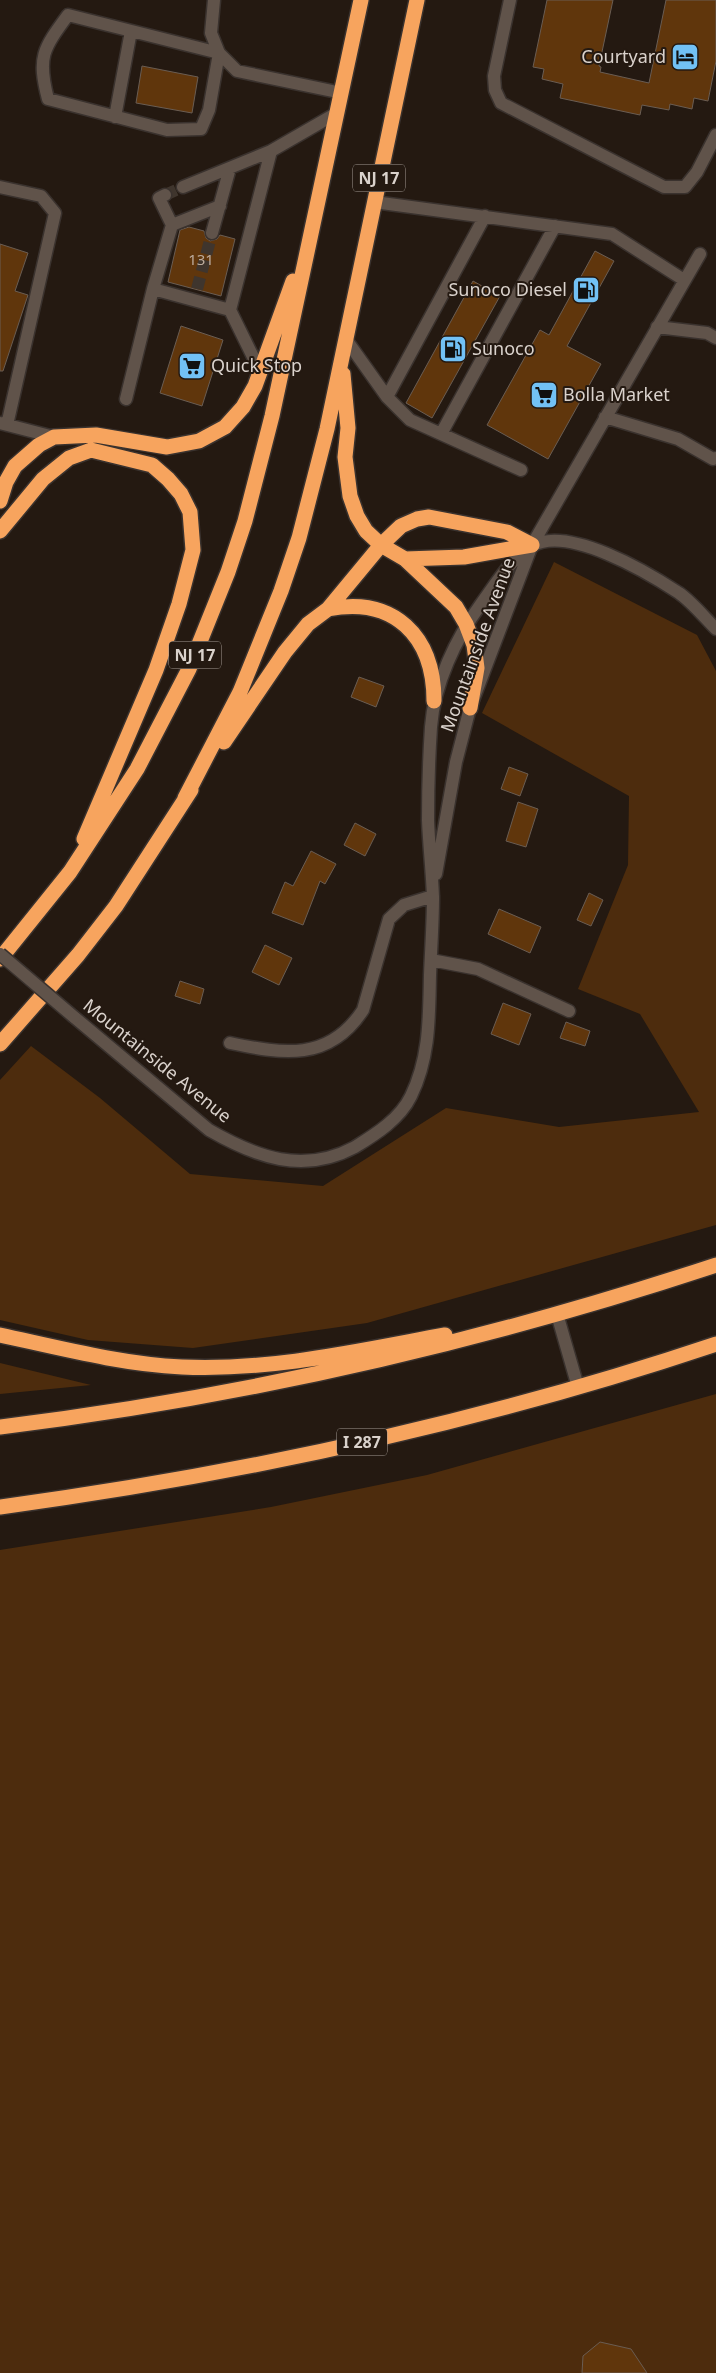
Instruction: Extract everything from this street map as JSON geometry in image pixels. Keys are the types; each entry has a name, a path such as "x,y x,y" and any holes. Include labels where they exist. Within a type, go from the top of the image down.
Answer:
{"highway":[{"name":"NJ 17","path":"0,959 70,872 137,769 189,669 228,572 259,470 361,0"},
{"name":"NJ 17","path":"0,1044 78,955 116,906 185,798 240,692 281,591 314,484 417,0"},
{"path":"0,501 6,482 15,466 25,456 54,437 96,434 167,447 199,441 224,427 243,408 260,371 313,228"},
{"path":"342,357 348,428 345,458 350,496 357,516 366,531 381,545 405,560 456,607 466,624 474,644 477,668 470,708"},
{"path":"54,437 91,450 152,465 181,494 190,512 193,550 179,604 159,662 70,872"},
{"path":"0,531 43,480 69,458 91,450"},
{"path":"185,798 286,652 308,624 328,609 381,545 401,526 416,519 428,517 507,532 532,545"},
{"path":"405,560 464,558 532,545"},
{"path":"328,609 349,605 370,607 388,614 410,630 422,644 430,664 434,684 434,701"},
{"path":"0,948 31,921"},
{"path":"0,1427 162,1404 289,1381 444,1345 557,1314 716,1265"},
{"path":"0,1335 145,1363 181,1367 250,1367 325,1357 557,1314"},
{"name":"I 287","path":"0,1507 178,1479 319,1452 461,1418 578,1386 716,1344"}],"street":[{"path":"214,0 211,33 218,53 237,71 342,93"},
{"path":"510,0 494,76 495,90 501,103 664,187 685,187 697,172 716,136"},
{"path":"68,15 218,53 209,110 201,129 167,130 48,100 42,76 44,50 68,15"},
{"path":"115,117 131,31"},
{"path":"183,187 271,151 337,114"},
{"path":"230,310 271,151"},
{"path":"212,233 230,168"},
{"path":"0,187 40,196 55,213 4,424 54,437"},
{"path":"126,399 153,289 172,225 159,198 165,195"},
{"path":"374,202 612,234 684,280"},
{"path":"172,225 220,206"},
{"path":"387,397 485,216"},
{"path":"441,434 555,226"},
{"path":"532,545 700,254"},
{"path":"153,289 195,295 230,310 260,371"},
{"path":"657,328 707,333 716,338"},
{"path":"345,338 387,397 410,420 521,470"},
{"path":"605,417 678,439 714,459"},
{"path":"532,545 558,539 594,548 680,594 716,629"},
{"name":"Mountainside Avenue","path":"0,954 209,1130 230,1142 269,1158 308,1163 347,1151 382,1131 410,1099 424,1062 430,1009 433,896 428,820 431,726 434,701 466,624 502,574 532,545"},
{"name":"Mountainside Avenue","path":"433,896 456,762 470,708 532,545"},
{"path":"230,1043 269,1051 292,1052 309,1050 342,1034 355,1022 363,1010 389,919 404,905 433,896"},
{"path":"431,960 478,969 569,1012"},
{"path":"557,1314 578,1386"}],"shaded area":[{"path":"554,562 697,635 716,671 716,1225 367,1323 193,1348 88,1340 0,1320 0,1080 31,1046 100,1098 190,1174 323,1186 446,1108 559,1127 699,1112 640,1014 578,989 628,865 629,796 482,713"},
{"path":"0,1363 91,1385 0,1394"},
{"path":"716,1394 716,2373 0,2373 0,1550 271,1507 427,1475"}],"building":[{"name":"Courtyard","path":"547,0 613,0 599,66 601,67 600,72 649,83 666,0 716,0 716,61 708,101 694,98 692,109 670,104 669,110 642,105 640,115 560,98 563,84 542,79 544,69 533,67"},
{"path":"142,66 198,77 192,113 136,103"},
{"path":"189,227 204,231 206,238 210,241 217,239 220,235 235,239 221,296 168,282 180,230"},
{"path":"0,244 28,253 15,291 28,295 3,371 0,371"},
{"name":"Bolla Market","path":"595,251 614,261 567,346 601,364 548,459 487,425 540,330 549,335"},
{"name":"Sunoco","path":"473,281 500,296 432,418 406,403"},
{"name":"Quick Stop","path":"181,326 223,340 202,406 160,393"},
{"path":"359,677 384,686 376,707 351,697"},
{"path":"509,767 528,774 520,796 501,789"},
{"path":"518,802 538,809 526,847 506,841"},
{"path":"355,823 376,834 365,856 344,845"},
{"path":"311,851 336,864 325,884 320,881 303,925 272,913 285,882 293,886"},
{"path":"589,893 603,900 591,926 577,920"},
{"path":"499,909 541,927 530,953 488,934"},
{"path":"265,945 292,958 279,985 252,972"},
{"path":"180,981 204,989 200,1004 175,996"},
{"path":"503,1003 531,1014 519,1045 491,1034"},
{"path":"566,1022 590,1031 585,1046 560,1038"},
{"path":"600,2342 631,2349 647,2373 582,2373 583,2356"}],"tunnel":[{"path":"165,195 183,187"},
{"path":"197,289 212,233"}],"place":[{"name":"Courtyard","path":"685,57"},
{"name":"Sunoco Diesel","path":"586,290"},
{"name":"Sunoco","path":"453,349"},
{"name":"Quick Stop","path":"192,366"},
{"name":"Bolla Market","path":"544,395"}]}
